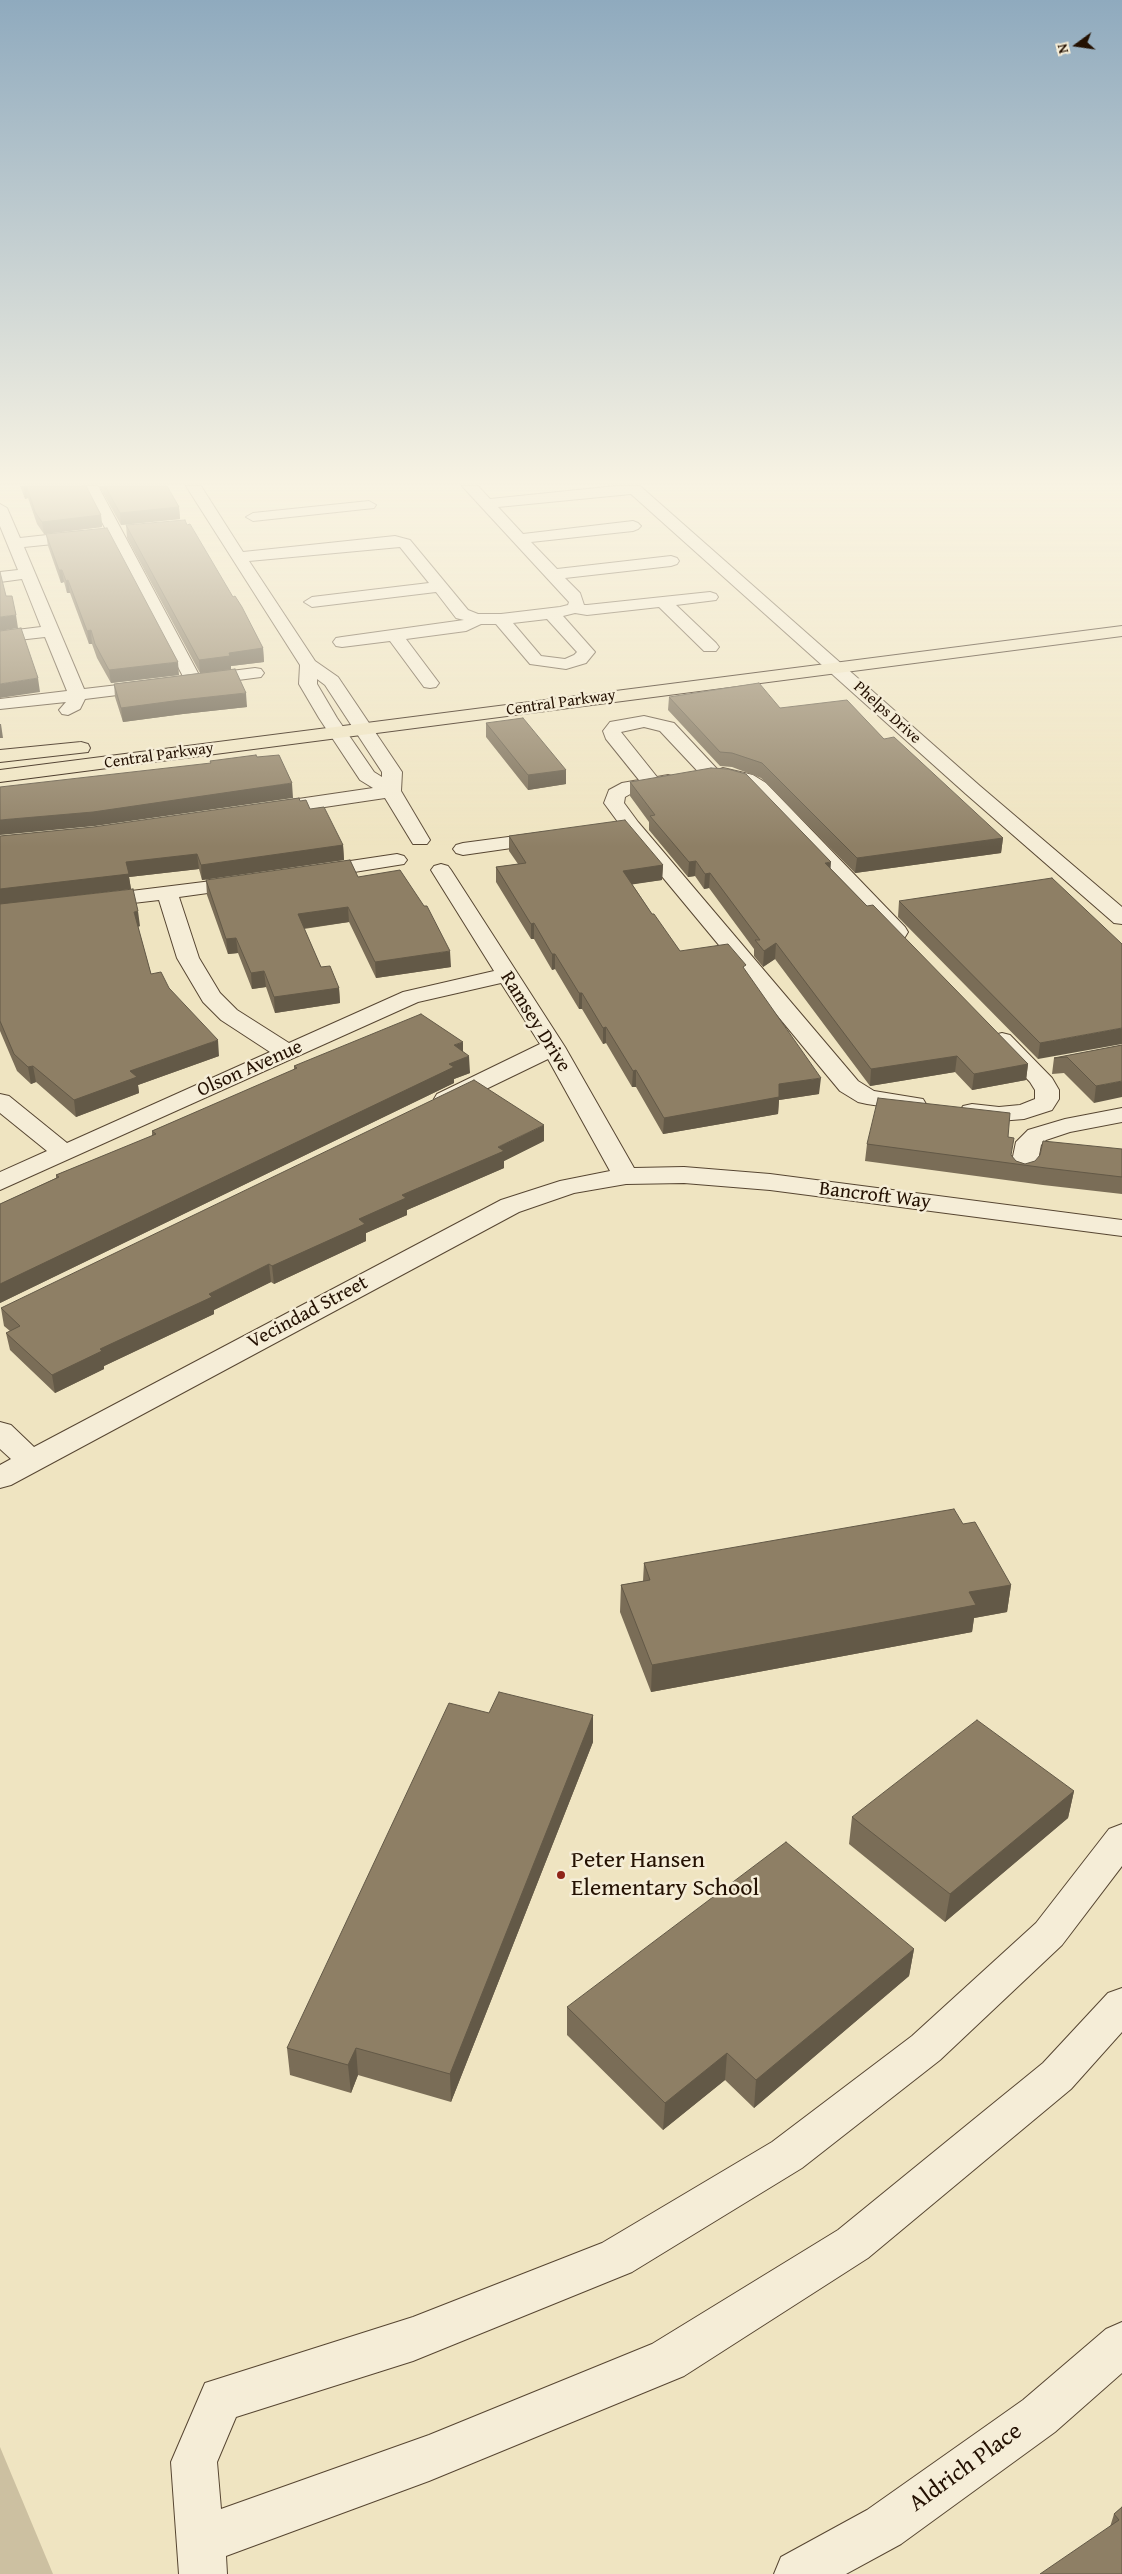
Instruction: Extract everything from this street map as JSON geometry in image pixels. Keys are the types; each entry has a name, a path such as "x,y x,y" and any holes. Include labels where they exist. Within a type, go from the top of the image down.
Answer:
{"main road":[{"name":"Central Parkway","path":"0,776 359,721 597,682 824,656 1122,617"},
{"name":"Central Parkway","path":"359,721 839,669 1122,631"},
{"name":"Central Parkway","path":"0,756 333,725"}],"street":[{"path":"43,606 78,695 74,705 63,715"},
{"path":"153,606 193,680"},
{"path":"270,606 309,665 332,681 359,721 392,772 391,791"},
{"path":"455,606 462,614 477,619 501,619 551,614 575,608 587,610 624,606"},
{"path":"667,606 710,647"},
{"name":"Phelps Drive","path":"767,606 973,790 1122,918"},
{"path":"501,619 536,660 566,664 580,659 586,652 551,614"},
{"path":"342,642 466,626 477,619"},
{"path":"0,637 53,631"},
{"path":"394,635 430,683"},
{"path":"309,665 308,684 333,725 367,776 391,791 420,840"},
{"path":"0,704 255,672"},
{"path":"652,783 616,740 612,733 613,729 636,722 650,722 663,725 672,730 712,775"},
{"path":"914,949 753,782 731,775 712,775 622,789 613,798 614,803 631,826 849,1086 878,1100 1013,1114 1037,1109 1047,1099 1047,1090 1031,1069 988,1025"},
{"path":"253,811 391,791"},
{"path":"463,849 631,826"},
{"path":"420,840 441,840 459,845 463,849 466,854 458,864 428,870 401,864 397,860 397,850 410,842 420,840"},
{"path":"300,875 397,860"},
{"name":"Ramsey Drive","path":"428,870 506,975 553,1047 626,1176"},
{"path":"81,903 260,881"},
{"path":"167,892 188,958 211,997 229,1015 287,1052"},
{"name":"Olson Avenue","path":"0,1182 411,997 506,975"},
{"path":"428,1108 553,1047"},
{"path":"1031,1069 1058,1064"},
{"path":"0,1101 63,1152"},
{"path":"1037,1109 1065,1126"},
{"path":"1024,1171 1029,1142 1047,1131 1122,1115"},
{"name":"Bancroft Way","path":"626,1176 684,1175 770,1182 1122,1228"},
{"name":"Vecindad Street","path":"0,1478 510,1206 569,1186 626,1176"},
{"path":"0,1432 31,1461"},
{"path":"1122,1839 1049,1934 926,2048 787,2155 617,2258 413,2339 221,2399 194,2462 201,2558 429,2458 668,2360 853,2244 1057,2076 1122,2005"},
{"name":"Aldrich Place","path":"798,2574 884,2527 1039,2416 1122,2344"}],"shaded area":[{"path":"0,2447 53,2574 0,2574"}],"building":[{"path":"0,606 14,606 16,615 0,617"},
{"path":"78,606 148,606 178,662 109,670 95,644 91,630 87,631"},
{"path":"170,606 241,606 263,648 229,653 230,656 199,660"},
{"path":"21,628 38,678 0,684 0,631"},
{"path":"235,669 246,693 121,708 114,684"},
{"path":"759,683 780,708 847,700 884,739 894,737 1003,838 857,858 762,763 732,753 720,752 669,697"},
{"path":"523,718 566,770 528,775 486,723"},
{"path":"256,755 257,757 279,755 292,783 93,812 0,820 0,787 211,763 210,761"},
{"path":"711,768 728,769 746,774 831,862 825,863 867,906 873,905 1028,1064 974,1074 957,1056 871,1069 776,943 764,951 755,940 760,940 710,873 705,874 696,861 689,862 650,816 655,815 630,782"},
{"path":"299,798 300,801 306,800 310,809 324,807 343,845 201,865 197,854 126,862 129,874 0,889 0,836 93,827"},
{"path":"625,820 663,865 623,871 680,951 728,944 746,965 743,967 821,1078 779,1084 779,1097 664,1118 636,1070 633,1071 606,1027 603,1028 582,993 579,993 555,954 552,954 534,923 531,924 496,867 526,863 509,836"},
{"path":"350,860 358,877 400,870 424,906 427,906 450,951 375,962 348,907 298,914 321,967 330,966 339,988 274,997 264,971 251,973 236,938 226,939 206,880"},
{"path":"1052,878 1122,944 1122,1028 1040,1043 899,901"},
{"path":"133,889 138,911 134,912 151,974 161,972 169,988 218,1040 130,1071 137,1077 74,1100 33,1066 28,1067 14,1054 0,1021 0,904"},
{"path":"421,1014 463,1042 454,1045 469,1056 449,1064 454,1067 0,1284 0,1204 59,1177 56,1175 156,1134 152,1131 297,1068 294,1066"},
{"path":"1122,1045 1122,1081 1096,1086 1067,1057 1054,1058"},
{"path":"474,1080 544,1125 498,1147 504,1151 402,1195 406,1198 359,1219 365,1224 272,1266 269,1264 209,1294 212,1297 100,1349 102,1351 52,1375 6,1333 20,1326 1,1308"},
{"path":"878,1098 1010,1113 1008,1137 1014,1138 1011,1155 1016,1161 1025,1164 1035,1161 1040,1155 1043,1141 1122,1149 1122,1177 867,1144"},
{"path":"954,1509 963,1524 975,1522 1011,1585 969,1592 976,1605 652,1665 621,1585 650,1580 644,1563"},
{"path":"499,1692 593,1715 450,2074 356,2048 348,2065 287,2048 449,1703 489,1713"},
{"path":"977,1720 1074,1791 950,1894 852,1817"},
{"path":"786,1842 914,1949 756,2080 727,2053 665,2103 567,2007"},
{"path":"1122,2507 1122,2574 1040,2574 1119,2520 1114,2514"}],"place":[{"name":"Peter Hansen Elementary School","path":"561,1875"}]}
